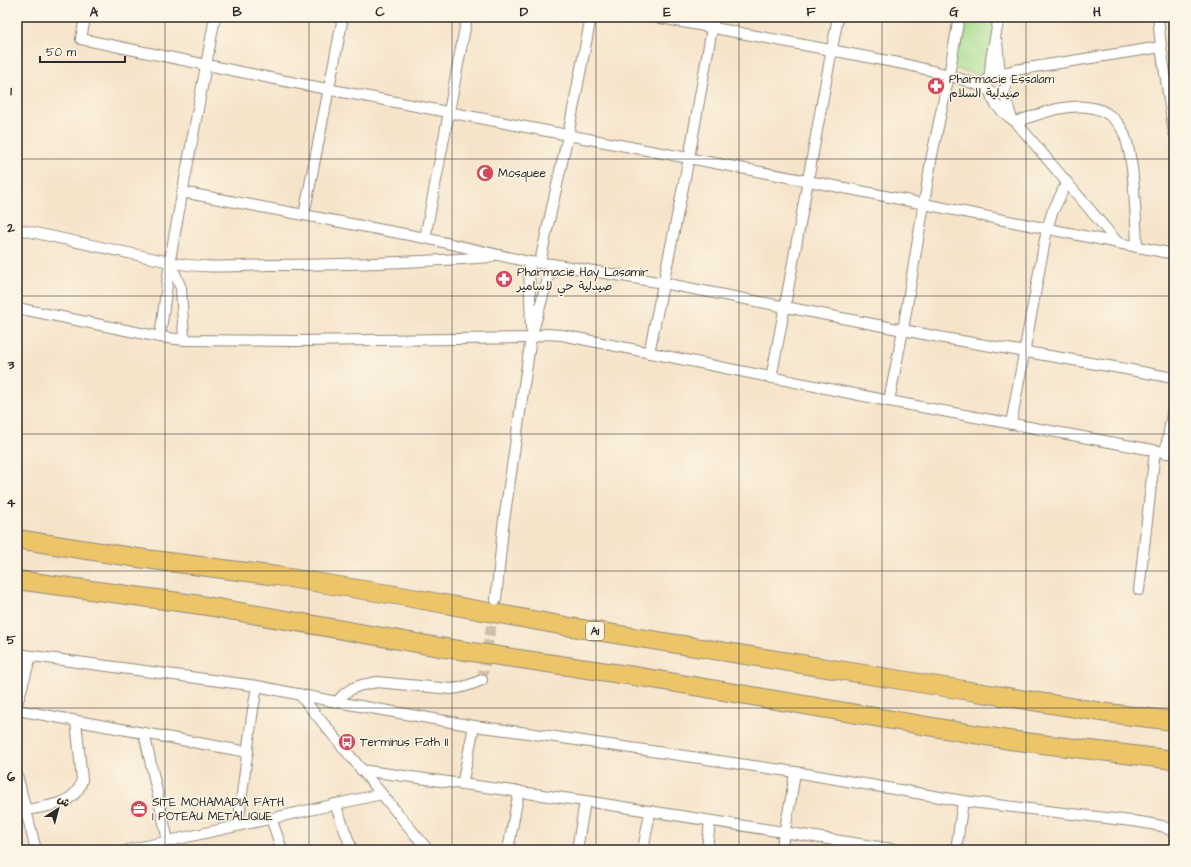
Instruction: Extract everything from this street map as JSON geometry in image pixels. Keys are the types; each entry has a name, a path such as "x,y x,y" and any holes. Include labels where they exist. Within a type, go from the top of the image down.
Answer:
{"highway":[{"name":"A1","path":"17,539 401,596 572,627 924,684 1108,713 1174,721"},
{"path":"17,580 202,605 439,647 641,677 1009,740 1174,760"}],"street":[{"path":"85,17 81,39 206,65 807,181 1174,254"},
{"path":"160,337 171,254 215,17"},
{"path":"304,215 343,17"},
{"path":"426,238 467,17"},
{"path":"540,262 568,135 591,17"},
{"path":"656,17 904,64 961,79 993,81 1005,78 1006,85 1003,91 998,94 993,81"},
{"path":"649,353 689,158 714,17"},
{"path":"771,378 838,17"},
{"path":"889,401 932,155 949,75 959,17"},
{"path":"999,17 996,34 993,81 995,105 1014,121 1118,244"},
{"path":"1158,17 1174,133"},
{"path":"993,81 1014,70 1161,47"},
{"path":"1003,91 1014,121"},
{"path":"1014,121 1053,110 1083,107 1101,110 1115,120 1126,140 1130,156 1134,187 1137,247"},
{"path":"1011,424 1047,229 1052,213 1067,182"},
{"path":"182,192 426,238 529,262 540,262 663,283 902,330 1174,378"},
{"path":"17,229 195,266 410,262 502,256"},
{"path":"170,262 181,288 184,340"},
{"path":"529,262 532,338"},
{"path":"496,600 503,527 532,338 552,264"},
{"path":"17,308 160,337 184,340 295,341 532,338 546,334 562,335 771,378 1165,453"},
{"path":"1139,590 1174,404"},
{"path":"17,654 257,686 337,702 474,726 795,772 963,801 1140,822 1162,826 1174,832"},
{"path":"17,704 31,656"},
{"path":"337,702 344,694 353,688 377,682 451,689 470,686 482,680"},
{"path":"238,826 257,686"},
{"path":"299,694 428,850"},
{"path":"17,710 248,752"},
{"path":"26,810 57,804 70,799 80,787 82,780 76,721"},
{"path":"462,785 474,726"},
{"path":"144,733 168,841"},
{"path":"361,770 462,785 519,791 650,812 785,831 850,846 898,850"},
{"path":"781,850 795,772"},
{"path":"17,775 36,850"},
{"path":"508,850 519,791"},
{"path":"128,850 155,847 168,841 382,794"},
{"path":"578,850 585,801"},
{"path":"956,850 963,801"},
{"path":"335,804 352,850"},
{"path":"643,850 650,812"},
{"path":"271,818 282,850"},
{"path":"707,850 710,821"}],"green space":[{"path":"961,17 997,17 991,78 952,68"}],"tunnel":[{"path":"482,680 494,609"}],"place":[{"name":"Pharmacie Essalam صيدلية السلام","path":"936,86"},
{"name":"Mosquee","path":"485,173"},
{"name":"Pharmacie Hay Lasamir صيدلية حي لاسامير","path":"504,279"},
{"name":"Terminus Fath II","path":"347,742"},
{"name":"SITE MOHAMADIA FATH 1 POTEAU METALIQUE","path":"139,809"}]}
